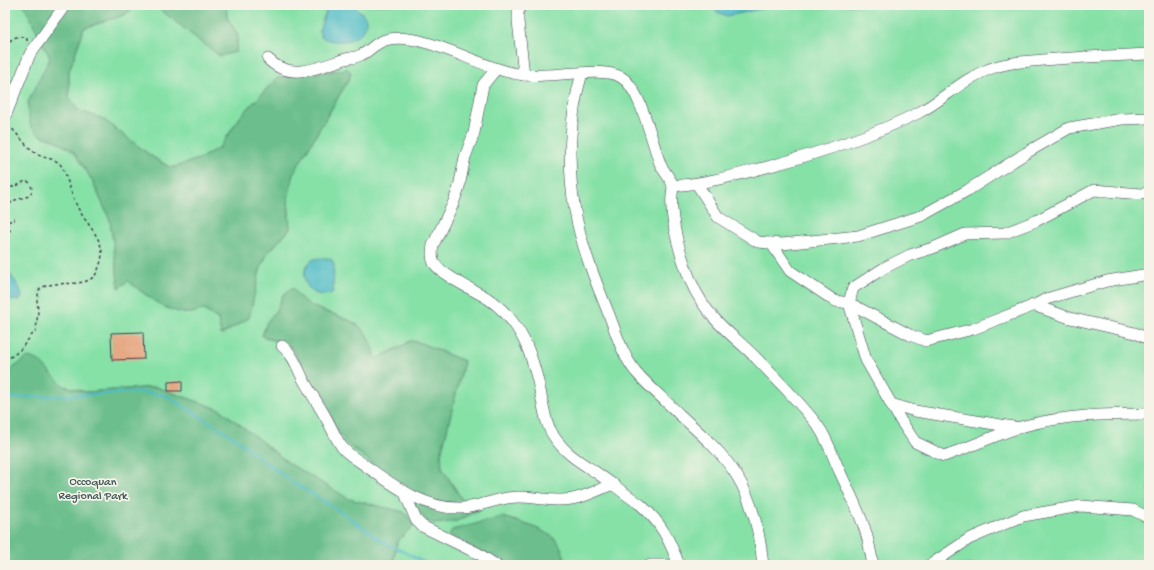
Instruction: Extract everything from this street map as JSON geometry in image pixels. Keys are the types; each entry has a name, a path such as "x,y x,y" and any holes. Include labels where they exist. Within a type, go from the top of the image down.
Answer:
{"street":[{"path":"5,117 30,54 65,5"},
{"path":"521,5 518,12 518,21 524,75"},
{"path":"268,59 280,69 287,71 310,70 362,55 374,44 381,41 403,39 432,45 496,69 524,75 611,73 625,80 632,87 639,101 655,151 664,172 673,186 673,219 676,236 685,267 699,296 714,318 755,357 806,412 823,434 866,532 873,565"},
{"path":"673,186 714,181 786,162 865,136 920,112 973,76 1002,65 1059,59 1149,54"},
{"path":"496,69 483,85 474,133 465,157 459,187 453,204 433,245 432,257 437,266 444,273 487,298 508,315 518,328 530,353 547,421 555,438 569,454 641,505 657,521 669,540 679,565"},
{"path":"582,73 574,103 570,160 572,189 575,212 580,232 606,308 624,353 635,371 705,437 724,458 736,475 743,488 758,530 763,565"},
{"path":"697,184 718,217 758,242 782,244 858,236 921,216 968,190 1069,128 1122,119 1149,118"},
{"path":"1146,416 1099,414 1056,420 1020,428 944,456 915,442 900,421 866,360 849,304 853,288 884,268 910,255 933,248 965,234 1005,233 1036,221 1094,190 1141,194 1149,192"},
{"path":"771,243 790,271 835,301 849,304 910,335 926,341 972,329 1033,306 1046,299 1107,281 1149,274"},
{"path":"1033,306 1070,318 1135,333 1149,339"},
{"path":"282,346 293,358 303,379 327,419 335,438 343,448 385,480 434,505 449,508 463,508 504,498 519,497 567,500 585,496 613,484"},
{"path":"891,404 915,411 1020,428"},
{"path":"404,491 416,520 422,526 479,554 496,565"},
{"path":"930,565 969,539 1023,516 1081,506 1133,510 1149,518"},
{"path":"650,565 668,565"}],"path":[{"path":"5,124 18,134 34,152 43,158 53,159 60,164 66,174 70,188 80,211 92,228 99,242 102,253 101,263 95,274 88,280 46,285 39,290 36,330 19,351 5,361"},
{"path":"5,187 15,187 25,181 31,184 32,191 29,196 12,201 6,211"},
{"path":"5,235 10,231 7,221 14,220 14,215"}],"green space":[{"path":"5,5 74,5 50,58 40,135 55,140 74,152 92,180 110,220 119,287 128,281 155,301 177,312 190,313 204,310 218,319 222,335 249,317 260,270 267,254 290,229 288,199 293,174 349,79 351,72 348,69 277,78 241,116 220,147 199,159 171,168 151,156 103,119 78,110 69,97 69,71 84,28 124,15 138,5 154,5 184,27 202,43 238,36 227,17 226,5 1149,5 1149,565 567,565 561,548 542,531 502,517 488,555 502,565 393,565 397,542 414,525 404,512 349,500 290,464 221,410 156,387 86,392 64,386 49,372 5,565","holes":["293,289 300,298 318,309 339,316 358,325 370,339 376,359 410,341 418,342 464,361 441,454 442,468 466,506 399,483 347,444 291,347 262,336 267,322 277,309 283,295"]},
{"path":"24,5 138,5 124,15 84,28 69,71 69,97 78,110 103,119 151,156 171,168 199,159 220,147 241,116 277,78 348,69 351,72 349,79 293,174 288,199 290,229 267,254 260,270 249,318 221,335 218,319 204,310 192,313 177,312 155,301 128,281 119,288 110,220 92,180 74,152 55,140 40,135 31,127 28,113 28,102 50,58"},
{"path":"154,5 226,5 227,17 238,35 236,52 220,56"},
{"path":"293,288 308,304 357,325 368,336 376,359 410,341 418,342 464,361 441,454 442,468 466,506 480,510 457,521 436,524 426,520 399,483 347,444 338,431 301,362 291,347 262,336 267,322 277,309 283,295"},
{"name":"Occoquan Regional Park","path":"28,357 38,360 64,386 86,392 156,387 221,410 290,464 349,499 404,512 414,525 397,542 393,565 5,565 5,374"},
{"path":"502,517 530,526 550,535 559,544 567,565 502,565 488,555 449,535 452,530"}],"water":[{"path":"328,5 350,5 357,8 365,16 366,20 365,27 361,33 358,36 346,41 333,41 321,37 319,31"},
{"path":"711,5 780,5 727,16 717,12"},
{"path":"314,259 331,259 334,264 333,292 327,295 321,295 310,289 307,285 304,274 309,263"},
{"path":"5,266 20,289 22,297 20,300 12,300 5,293"}],"building":[{"path":"143,332 144,359 112,360 111,333"},
{"path":"182,381 182,391 168,391 168,382"}],"waterway":[{"path":"5,399 141,392 165,395 232,436 289,480 346,515 380,540 430,565"}]}
